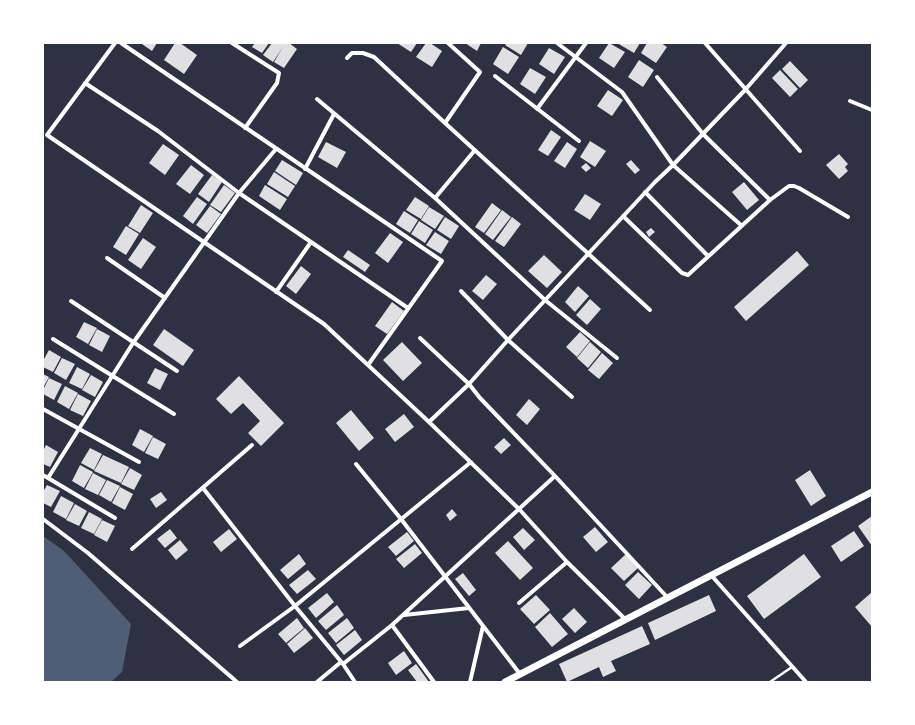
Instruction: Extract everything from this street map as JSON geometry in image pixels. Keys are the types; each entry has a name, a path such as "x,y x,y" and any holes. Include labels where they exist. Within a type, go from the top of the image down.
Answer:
{"street":[{"path":"115,43 47,135 324,324 520,509 568,562 626,620"},
{"path":"121,43 442,260 368,365"},
{"path":"232,43 279,74 277,83 245,128"},
{"path":"445,124 480,72 448,43"},
{"path":"557,43 622,92 673,165 742,226"},
{"path":"537,109 586,43"},
{"path":"705,43 800,151"},
{"path":"429,422 469,384 645,192 745,90 786,43"},
{"path":"346,58 352,53 363,53 374,57 445,124 650,310"},
{"path":"495,76 579,141"},
{"path":"657,77 703,134 770,200"},
{"path":"85,83 158,131 239,193 408,308"},
{"path":"317,99 435,198 545,300 617,358"},
{"path":"850,101 872,110"},
{"path":"306,169 334,114"},
{"path":"48,478 133,343 239,193 276,149"},
{"path":"435,198 474,150"},
{"path":"623,216 685,275 688,276 770,200 789,186 794,186 848,217"},
{"path":"645,192 708,256"},
{"path":"276,292 311,242"},
{"path":"107,258 165,298"},
{"path":"461,291 508,340 572,397"},
{"path":"71,301 133,343 178,371"},
{"path":"420,338 469,384 480,398 555,476 667,597"},
{"path":"53,339 174,414"},
{"path":"43,409 139,462"},
{"path":"132,549 252,445"},
{"path":"240,646 295,606 471,462"},
{"path":"356,464 401,519 520,674"},
{"path":"43,475 115,518"},
{"path":"317,682 392,625 555,476"},
{"path":"203,488 295,606 342,663 355,682"},
{"path":"505,682 626,620 711,574 872,492"},
{"path":"43,519 88,553 237,682"},
{"path":"518,603 568,562"},
{"path":"711,574 806,682"},
{"path":"403,615 469,608"},
{"path":"392,625 434,682"},
{"path":"470,682 483,626"}],"lane":[{"path":"770,682 792,667"}],"water":[{"path":"43,536 64,551 131,624 122,672 111,682 43,682"}],"building":[{"path":"157,43 152,51 142,44"},
{"path":"175,43 180,43 197,55 184,74 164,60"},
{"path":"255,43 269,43 262,53 252,47"},
{"path":"272,43 289,43 297,49 284,68 274,62 283,47 273,62 263,55"},
{"path":"397,43 417,43 411,52"},
{"path":"426,43 430,43 442,51 432,67 416,57"},
{"path":"465,43 481,43 477,51"},
{"path":"507,43 528,43 521,55 505,45"},
{"path":"609,43 625,52 614,68 599,58"},
{"path":"617,43 640,43 634,53"},
{"path":"647,43 661,43 667,47 656,63 641,53"},
{"path":"503,47 519,57 508,74 493,64"},
{"path":"549,48 565,57 554,74 539,64"},
{"path":"639,60 654,70 643,87 628,77"},
{"path":"790,61 808,80 800,88 782,69"},
{"path":"530,68 546,77 535,94 520,84"},
{"path":"780,70 798,89 790,97 772,78"},
{"path":"608,90 623,100 612,116 597,106"},
{"path":"551,130 561,137 548,156 538,150"},
{"path":"590,141 606,151 595,167 580,157"},
{"path":"326,142 346,152 337,168 318,157"},
{"path":"567,142 577,149 565,168 554,161"},
{"path":"163,144 179,155 165,175 149,163"},
{"path":"839,154 848,164 845,167 848,171 839,179 826,165"},
{"path":"282,160 303,173 296,185 275,171"},
{"path":"631,160 640,170 635,174 626,164"},
{"path":"586,163 591,168 586,172 581,167"},
{"path":"191,165 204,175 190,194 176,184"},
{"path":"274,172 295,186 288,197 267,184"},
{"path":"212,175 222,182 209,202 198,194"},
{"path":"744,182 759,200 747,210 732,192"},
{"path":"224,185 235,193 221,212 210,205"},
{"path":"265,185 287,199 280,210 259,196"},
{"path":"585,194 601,204 590,220 574,210"},
{"path":"197,197 207,204 193,224 183,216"},
{"path":"415,197 429,206 421,219 406,210"},
{"path":"492,203 501,210 484,233 475,227"},
{"path":"141,205 153,213 140,233 128,226"},
{"path":"210,206 221,214 207,233 196,225"},
{"path":"429,207 444,216 435,229 421,220"},
{"path":"502,210 511,217 493,240 485,234"},
{"path":"404,211 418,220 410,233 396,224"},
{"path":"445,217 459,226 451,239 437,230"},
{"path":"512,217 521,224 504,247 495,241"},
{"path":"419,221 433,230 425,243 411,234"},
{"path":"126,226 139,234 126,255 113,247"},
{"path":"651,228 655,232 649,237 646,232"},
{"path":"435,232 449,241 441,254 426,245"},
{"path":"390,233 403,242 388,263 375,253"},
{"path":"143,238 156,247 141,269 128,260"},
{"path":"348,250 370,265 365,272 343,257"},
{"path":"797,251 809,265 746,321 734,307"},
{"path":"544,255 562,272 547,288 528,271"},
{"path":"301,266 311,274 296,294 286,286"},
{"path":"486,275 497,284 483,300 472,291"},
{"path":"578,286 589,296 575,312 565,302"},
{"path":"590,299 601,309 587,325 576,315"},
{"path":"392,302 404,311 387,334 375,326"},
{"path":"84,322 97,328 88,344 76,337"},
{"path":"97,329 110,336 102,352 89,345"},
{"path":"164,329 194,350 183,366 153,345"},
{"path":"580,332 590,341 577,357 566,347"},
{"path":"402,342 422,363 403,381 383,360"},
{"path":"590,342 601,352 588,368 577,358"},
{"path":"49,350 61,357 53,372 43,367 43,361"},
{"path":"602,353 613,363 599,379 588,370"},
{"path":"62,358 75,364 66,380 54,373"},
{"path":"77,367 90,374 82,389 69,383"},
{"path":"155,368 168,374 160,390 147,383"},
{"path":"43,374 49,377 43,388"},
{"path":"91,375 103,382 95,397 82,390"},
{"path":"239,376 284,423 261,446 248,433 260,421 243,403 231,414 216,399"},
{"path":"49,378 62,384 54,400 43,394 43,390"},
{"path":"65,386 78,393 69,409 57,402"},
{"path":"78,394 91,401 83,416 70,410"},
{"path":"529,399 540,409 527,425 516,415"},
{"path":"351,410 374,438 359,451 336,423"},
{"path":"404,414 414,427 395,442 385,429"},
{"path":"140,429 153,436 144,452 132,445"},
{"path":"153,437 166,444 158,459 145,453"},
{"path":"504,438 511,445 501,454 494,447"},
{"path":"46,445 58,452 50,467 43,464 43,451"},
{"path":"90,448 102,454 94,470 81,463"},
{"path":"103,455 129,467 121,483 94,471"},
{"path":"80,465 93,472 84,488 72,481"},
{"path":"130,468 142,475 134,490 121,484"},
{"path":"810,470 826,496 811,506 795,480"},
{"path":"93,473 106,480 98,495 85,489"},
{"path":"107,480 120,486 111,502 99,495"},
{"path":"47,485 60,491 51,507 43,503 43,492"},
{"path":"120,487 133,494 125,510 112,503"},
{"path":"161,492 167,500 156,508 150,499"},
{"path":"61,496 74,503 66,519 53,512"},
{"path":"75,504 87,511 79,526 66,520"},
{"path":"452,509 457,515 450,521 446,515"},
{"path":"89,512 102,519 94,534 81,528"},
{"path":"872,516 872,546 858,526"},
{"path":"102,520 115,526 107,542 94,535"},
{"path":"595,527 608,542 596,552 583,537"},
{"path":"523,528 535,540 524,550 513,537"},
{"path":"170,529 177,538 165,548 157,539"},
{"path":"229,529 237,539 221,552 213,542"},
{"path":"854,531 864,546 841,562 831,546"},
{"path":"407,532 414,541 396,556 388,547"},
{"path":"180,540 188,550 176,560 168,550"},
{"path":"508,541 533,568 520,580 495,553"},
{"path":"415,544 422,553 404,568 396,559"},
{"path":"299,554 306,564 288,579 280,570"},
{"path":"626,554 639,567 624,581 611,568"},
{"path":"804,554 821,577 764,619 747,596"},
{"path":"308,570 316,579 297,594 289,585"},
{"path":"638,572 652,585 639,599 625,585"},
{"path":"463,573 476,590 469,596 455,579"},
{"path":"872,592 872,627 855,607"},
{"path":"327,593 334,602 316,618 308,608"},
{"path":"536,595 550,610 534,624 520,609"},
{"path":"709,595 716,611 655,640 648,623"},
{"path":"337,605 344,615 326,630 318,621"},
{"path":"574,608 587,622 575,633 562,619"},
{"path":"550,613 568,634 552,647 535,627"},
{"path":"297,618 304,628 286,643 278,634"},
{"path":"347,618 354,628 336,643 328,633"},
{"path":"642,626 650,644 611,661 616,671 603,677 599,667 567,682 559,664"},
{"path":"305,628 313,638 294,653 287,644"},
{"path":"355,630 362,640 344,655 336,645"},
{"path":"404,651 412,663 396,675 388,663"},
{"path":"416,664 429,682 417,682 408,670"}]}
